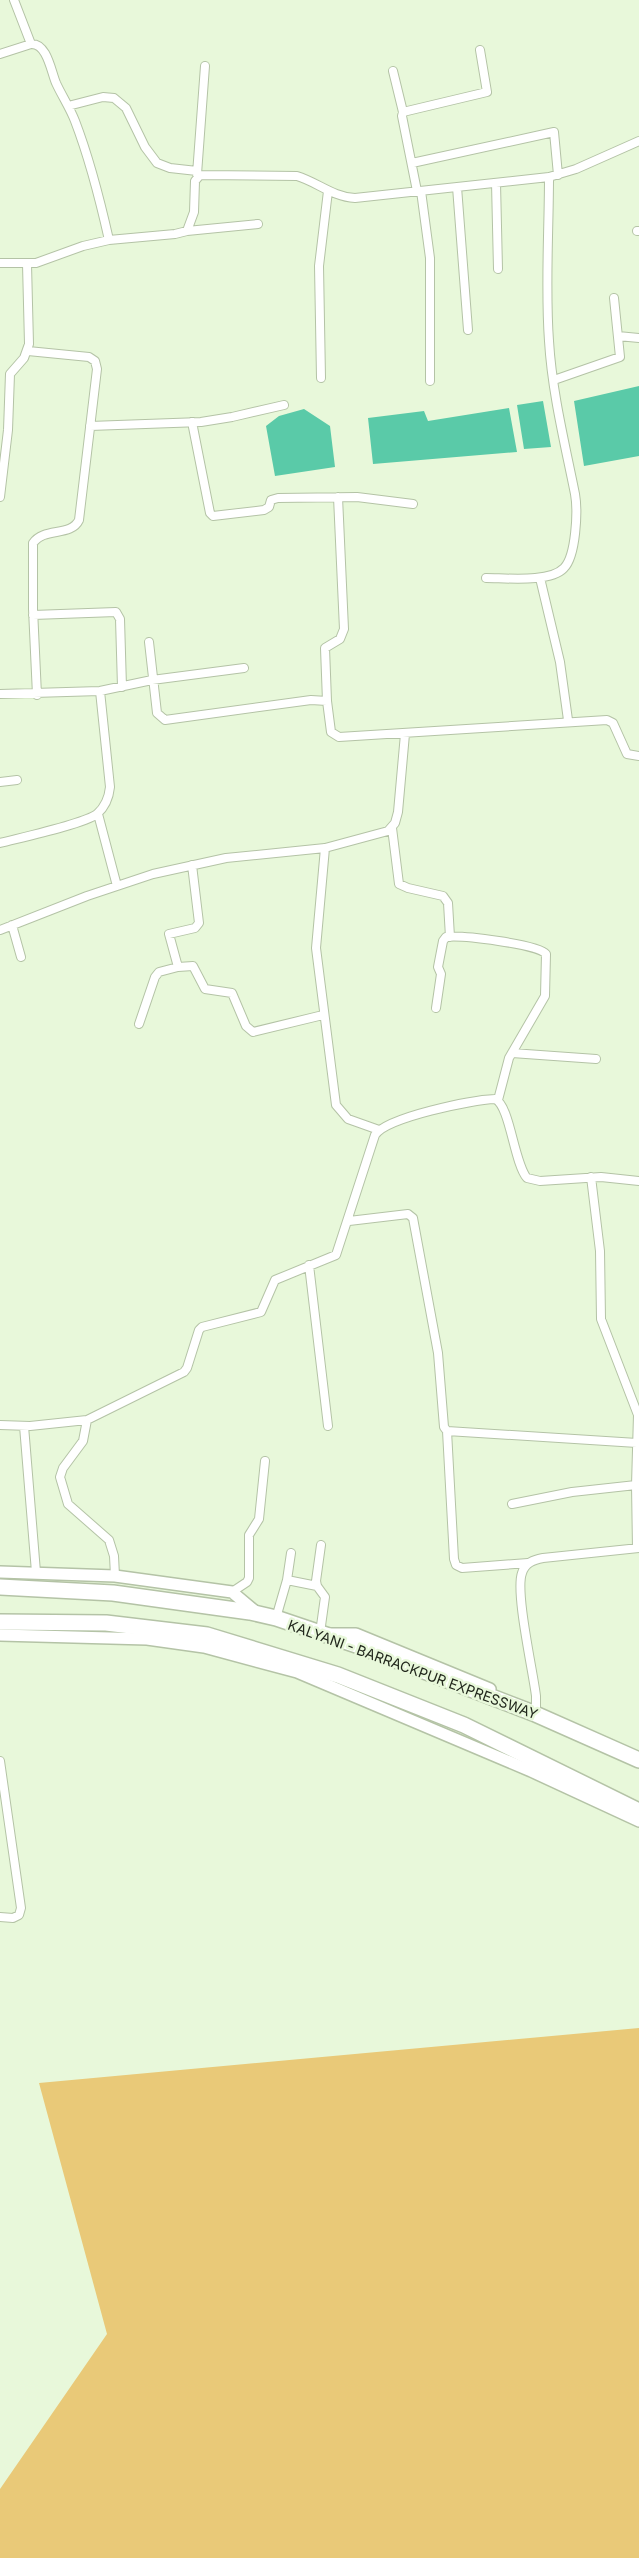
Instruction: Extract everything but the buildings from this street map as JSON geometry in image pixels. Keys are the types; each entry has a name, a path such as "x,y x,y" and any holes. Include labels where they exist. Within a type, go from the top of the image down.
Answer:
{"highway":[{"name":"KALYANI - BARRACKPUR EXPRESSWAY","path":"0,1587 113,1593 276,1618 535,1711 639,1760"},
{"path":"0,1622 106,1623 216,1638 338,1675 464,1725 639,1811"}],"street":[{"path":"14,0 31,44"},
{"path":"0,54 31,44 36,44 43,48 68,106 96,180 109,240"},
{"path":"403,112 484,94 488,88 480,50"},
{"path":"187,231 194,212 205,66"},
{"path":"393,71 419,191 430,258 430,381"},
{"path":"68,106 103,97 114,98 126,108 145,147 157,163 170,168 197,174 284,174 309,180 345,198 549,177 639,142"},
{"path":"412,163 554,132 558,175"},
{"path":"486,578 540,578 557,573 568,562 576,525 576,503 554,380 548,332 549,177"},
{"path":"496,183 498,269"},
{"path":"457,187 468,330"},
{"path":"320,378 319,266 328,191"},
{"path":"0,263 36,263 83,246 109,240 258,224"},
{"path":"0,497 8,430 10,374 28,351 28,264"},
{"path":"554,380 620,357 614,298"},
{"path":"618,336 639,338"},
{"path":"28,351 90,357 95,361 97,368 77,525 40,536 34,543 33,615 36,695"},
{"path":"90,426 192,422 232,417 284,405"},
{"path":"192,422 210,513 213,516 267,509 274,498 338,497 413,504"},
{"path":"338,497 344,629 340,638 325,648 327,701 331,732 334,735 339,737 405,734 568,720 611,721 627,754 639,756"},
{"path":"540,578 560,662 568,720"},
{"path":"33,615 116,612 120,619 122,687"},
{"path":"149,642 157,713 165,720 311,700 327,701"},
{"path":"0,694 36,695 100,691 152,680 244,668"},
{"path":"0,843 88,819 98,814 106,802 110,787 100,691"},
{"path":"405,734 398,812 392,828 399,884 443,896 448,903 450,937"},
{"path":"0,782 17,780"},
{"path":"98,814 117,886"},
{"path":"0,930 153,874 226,858 325,848 388,831 392,828"},
{"path":"325,848 316,936 323,1016 336,1104 348,1119 379,1130 422,1113 492,1099 498,1100 503,1108 520,1168 527,1178 540,1181 591,1177 639,1181"},
{"path":"178,967 169,934 193,929 199,923 192,865"},
{"path":"12,925 21,957"},
{"path":"436,1008 441,974 438,967 443,941 450,937 522,944 539,948 546,954 545,996 512,1053 498,1100"},
{"path":"140,1024 155,976 159,972 178,967 193,966 206,989 232,993 246,1026 253,1032 323,1016"},
{"path":"512,1053 596,1059"},
{"path":"0,1425 24,1426 87,1420 184,1372 199,1330 202,1327 261,1312 275,1280 336,1255 379,1130"},
{"path":"349,1221 408,1214 413,1218 438,1353 444,1428 447,1431 454,1559 456,1565 462,1568 528,1563 543,1558 638,1548 636,1485 639,1422 636,1406 601,1320 600,1251 591,1177"},
{"path":"308,1265 328,1426"},
{"path":"87,1420 83,1442 62,1468 60,1477 68,1504 109,1540 114,1556 115,1576"},
{"path":"24,1426 36,1572"},
{"path":"447,1431 637,1443"},
{"path":"232,1592 247,1582 249,1535 259,1519 265,1461"},
{"path":"512,1504 572,1492 636,1485"},
{"path":"320,1633 325,1597 317,1586 321,1545"},
{"path":"276,1618 287,1580 291,1553"},
{"path":"528,1563 522,1571 521,1588 535,1711 639,1753"},
{"path":"0,1572 115,1576 232,1592 259,1614"},
{"path":"287,1580 317,1586"},
{"path":"0,1635 147,1639 204,1647 280,1667 297,1672 532,1771 639,1821"},
{"path":"0,1761 21,1908 19,1914 12,1918 0,1917"}],"shaded area":[{"path":"639,386 639,456 584,466 574,401"},
{"path":"543,401 551,447 524,449 517,405"},
{"path":"509,408 517,452 373,464 368,418 424,411 428,421"},
{"path":"304,409 330,426 335,467 275,476 266,426 279,416"},
{"path":"639,2028 639,2558 0,2558 0,2489 107,2334 39,2083"}]}
